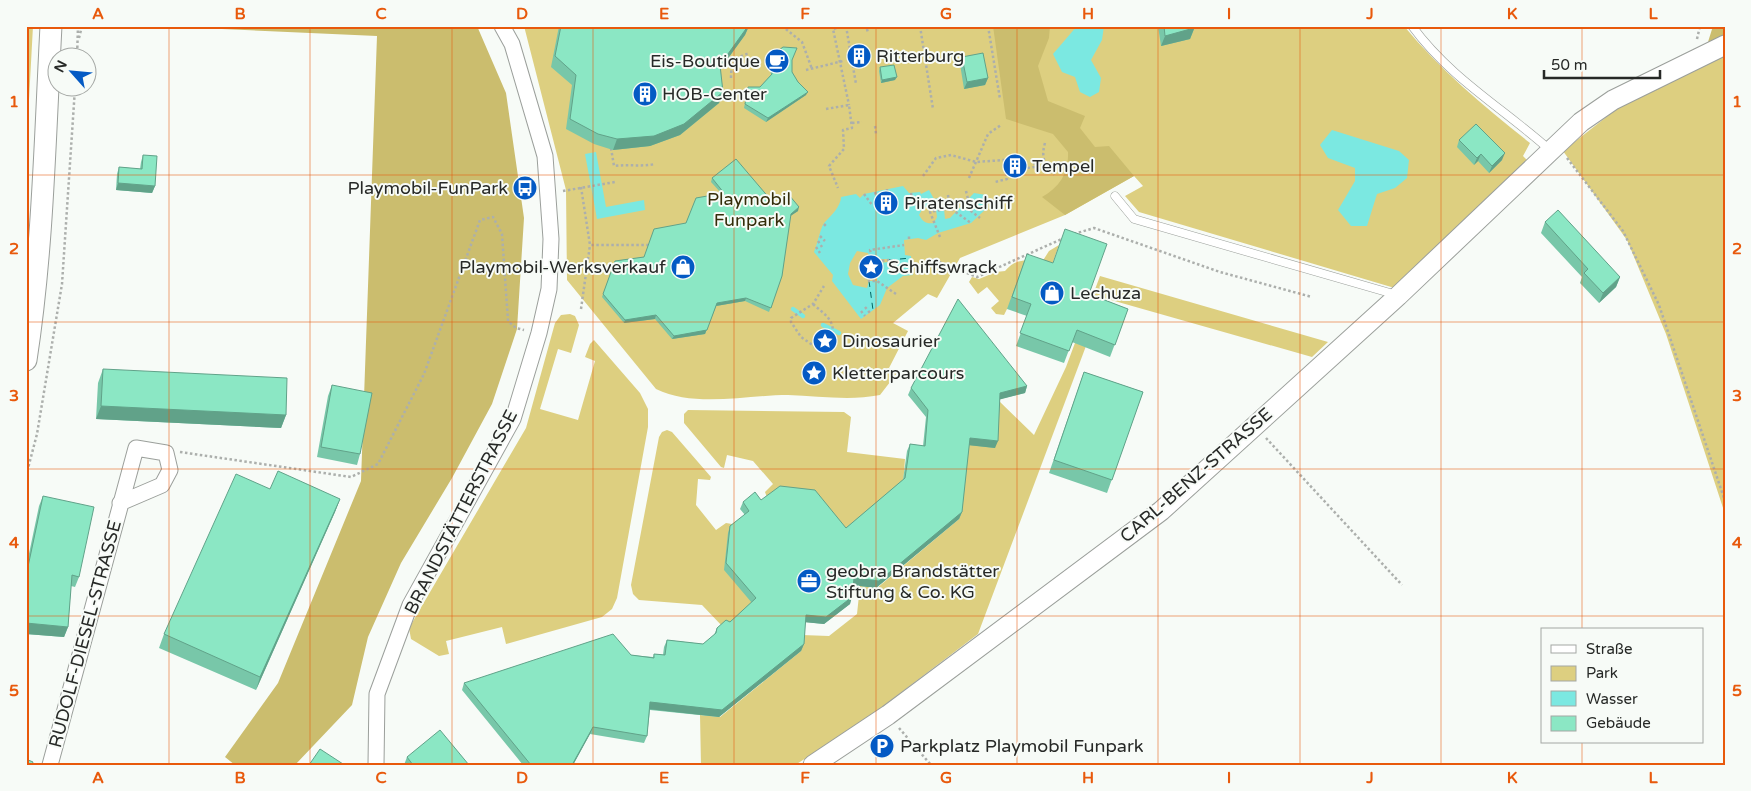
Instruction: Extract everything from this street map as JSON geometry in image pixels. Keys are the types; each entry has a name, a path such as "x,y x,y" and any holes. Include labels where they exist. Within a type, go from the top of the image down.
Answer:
{"main road":[{"path":"26,360 41,216 51,26"}],"street":[{"name":"BRANDSTÄTTERSTRASSE","path":"376,765 377,694 407,614 513,419 539,334 549,289 550,194 545,156 512,44 502,26"},
{"name":"CARL-BENZ-STRASSE","path":"813,765 888,715 1161,510 1398,296 1581,122 1613,100 1725,45"},
{"name":"RUDOLF-DIESEL-STRASSE","path":"50,765 120,503 136,448 166,453 170,470 162,485 120,503"}],"lane":[{"path":"1412,26 1459,79 1521,125 1551,151"},
{"path":"1115,196 1134,219 1398,296"}],"path":[{"path":"78,26 78,48"},
{"path":"78,45 82,26"},
{"path":"782,26 802,42 812,69"},
{"path":"838,188 829,166 844,149 842,130 852,128 852,124 842,62 834,29 846,26 856,84"},
{"path":"920,26 933,108"},
{"path":"988,26 1000,99"},
{"path":"866,29 868,33"},
{"path":"731,78 731,67 734,60 738,56 750,52"},
{"path":"730,57 738,63"},
{"path":"806,70 842,62"},
{"path":"26,476 37,434 62,284 74,98"},
{"path":"826,109 849,104"},
{"path":"852,124 862,122"},
{"path":"969,178 988,134 1001,124"},
{"path":"875,126 876,134"},
{"path":"1045,143 1044,159 1046,166 1054,175"},
{"path":"611,148 614,166 632,164 638,167 655,164"},
{"path":"1551,151 1568,159 1623,231 1659,306 1725,501"},
{"path":"923,176 936,158 951,155 976,162 1004,160 1007,179 995,182"},
{"path":"1005,169 1026,165 1027,168 1035,167 1034,162 1044,159"},
{"path":"550,194 615,182"},
{"path":"581,187 590,245 581,309"},
{"path":"887,189 887,198"},
{"path":"966,191 971,210 978,217"},
{"path":"876,192 877,202"},
{"path":"911,193 912,198"},
{"path":"864,194 872,205"},
{"path":"948,195 950,208 970,224"},
{"path":"940,237 930,212 950,208"},
{"path":"166,453 184,451 351,477 378,464 424,374 480,220 493,217 502,234 508,321 516,328 539,334"},
{"path":"940,262 977,277 1080,231 1094,228 1220,272 1312,297"},
{"path":"820,236 825,241"},
{"path":"818,241 822,247"},
{"path":"590,245 648,245"},
{"path":"896,294 877,281 869,281 867,258 872,258 870,250 904,245"},
{"path":"816,247 820,253"},
{"path":"867,262 889,260"},
{"path":"812,304 831,319 834,328 832,338 823,345 814,346 800,337 791,322 792,318 812,304 824,286"},
{"path":"865,307 870,313"},
{"path":"861,311 865,316"},
{"path":"1255,426 1402,585"},
{"path":"888,715 930,765"}],"green space":[{"path":"26,26 33,26 26,155"},
{"name":"Playmobil Funpark","path":"524,26 1404,26 1448,73 1530,143 1523,156 1529,162 1398,289 1139,212 1125,196 1143,186 1134,176 1065,215 960,258 937,298 928,294 893,323 908,331 889,368 897,373 880,395 846,398 788,395 721,399 687,398 671,395 656,389 567,280 566,190"},
{"path":"1725,53 1725,514 1666,334 1627,240 1563,151 1614,111"},
{"path":"1059,245 1048,276 1007,309 1004,315 996,314 991,308 999,301 987,287 978,294 969,282 972,277 979,279 996,272 1005,271 1017,262 1042,262 1049,251"},
{"path":"1100,276 1328,342 1312,357 1104,298 978,634 857,726 795,765 701,765 700,715 720,717 801,651 802,635 829,636 857,614 860,586 877,588 959,519 960,457 998,400 1034,435 1066,367"},
{"path":"570,314 575,316 579,325 571,353 558,349 540,409 578,420 595,361 585,357 590,344 594,340 640,393 648,409 648,427 617,598 612,609 602,617 506,644 502,627 446,641 449,654 439,656 411,639 409,628 526,428 555,323 561,315"},
{"path":"688,410 844,412 851,417 847,452 905,459 903,485 843,535 768,500 765,492 773,484 753,461 727,455 724,468 721,467 684,423 684,414"},
{"path":"667,430 672,432 711,477 710,480 698,479 696,505 716,530 726,523 738,525 754,605 723,627 702,605 639,600 633,594 631,585 659,437 662,432"}],"shaded area":[{"path":"154,26 477,26 506,93 524,218 517,329 492,404 452,478 401,563 368,637 352,705 295,765 235,765 225,757 278,683 361,481 377,36"},
{"path":"993,26 1050,26 1049,38 1038,66 1048,101 1085,116 1080,128 1095,147 1109,146 1134,176 1065,215 1042,197 1054,189 1062,178 1067,166 1068,152 1053,134 1006,119"},
{"path":"1713,26 1725,26 1725,35 1708,42"}],"water":[{"path":"1077,26 1104,26 1102,40 1091,60 1101,78 1099,92 1090,97 1080,92 1075,77 1062,72 1053,54"},
{"path":"1332,130 1399,151 1409,160 1407,178 1395,188 1377,194 1367,226 1351,226 1338,210 1355,181 1355,168 1328,158 1320,145"},
{"path":"596,152 606,207 644,200 645,210 597,219 585,154"},
{"path":"903,186 909,193 920,192 921,194 929,190 934,199 939,198 944,209 945,219 950,218 974,193 986,195 988,207 971,223 938,233 926,240 918,238 904,240 905,255 911,256 913,275 903,276 887,288 880,305 861,319 832,281 833,275 814,252 824,224 838,207 841,197 856,194 860,198 864,194","holes":["930,206 936,210 937,217 934,223 925,222 919,215 923,208","857,251 868,253 869,256 877,255 877,259 889,259 889,262 878,263 877,281 869,281 867,288 853,285 848,274 850,263"]}],"building":[{"name":"HOB-Center","path":"561,26 748,26 720,65 723,92 684,124 654,136 617,139 598,134 570,119 576,75 555,56"},
{"path":"1164,26 1194,26 1194,28 1165,36"},
{"path":"783,47 797,48 792,60 792,72 798,82 808,92 768,118 745,104 748,87 760,87 772,74 771,56"},
{"path":"983,53 988,78 967,82 962,57"},
{"path":"894,65 897,77 882,80 880,67"},
{"path":"1476,124 1505,153 1492,166 1481,154 1477,158 1459,140"},
{"path":"143,155 157,156 155,186 118,183 119,167 142,169"},
{"name":"Playmobil-Werksverkauf","path":"736,159 776,206 789,195 799,207 791,214 782,276 771,308 746,298 717,303 707,330 674,336 656,315 625,320 603,294 615,261 644,257 654,229 686,223 696,198 724,193 712,178"},
{"path":"1558,210 1620,277 1603,293 1584,273 1588,269 1545,222"},
{"name":"Lechuza","path":"1065,229 1107,244 1089,294 1128,309 1115,345 1077,330 1069,351 1020,333 1031,304 1012,297 1027,254 1053,263"},
{"path":"958,299 1027,386 1000,393 998,441 970,438 962,512 879,581 854,578 852,597 826,617 806,615 804,644 722,710 650,702 647,736 593,727 572,765 531,765 464,683 613,634 631,655 654,658 654,654 665,655 667,640 703,644 716,633 717,628 726,620 730,622 756,598 726,563 730,526 749,511 743,502 755,492 761,500 780,486 815,490 846,528 905,478 910,444 925,446 928,410 911,388"},
{"path":"103,369 287,378 286,415 101,406"},
{"path":"1084,372 1143,392 1112,480 1054,460"},
{"path":"332,385 372,393 360,454 321,447"},
{"path":"278,471 340,499 260,677 164,634 236,474 270,489"},
{"path":"43,496 94,507 79,577 72,575 68,627 26,623 26,576"},
{"path":"440,730 469,765 413,765 407,757"},
{"path":"320,749 343,764 343,765 309,765"},
{"path":"26,759 33,762 32,765 26,765"}],"waterway":[{"path":"793,309 803,316"},
{"path":"823,325 839,333"}],"ferry route":[{"path":"889,260 911,258"},
{"path":"869,281 873,310"}],"place":[{"name":"Ritterburg","path":"859,56"},
{"name":"Eis-Boutique","path":"777,61"},
{"name":"HOB-Center","path":"645,94"},
{"name":"Tempel","path":"1015,166"},
{"name":"Playmobil-FunPark","path":"525,188"},
{"name":"Piratenschiff","path":"886,203"},
{"name":"Playmobil-Werksverkauf","path":"683,267"},
{"name":"Schiffswrack","path":"871,267"},
{"name":"Lechuza","path":"1052,293"},
{"name":"Dinosaurier","path":"825,341"},
{"name":"Kletterparcours","path":"814,373"},
{"name":"geobra Brandstätter Stiftung & Co. KG","path":"809,581"},
{"name":"Parkplatz Playmobil Funpark","path":"882,746"}]}
